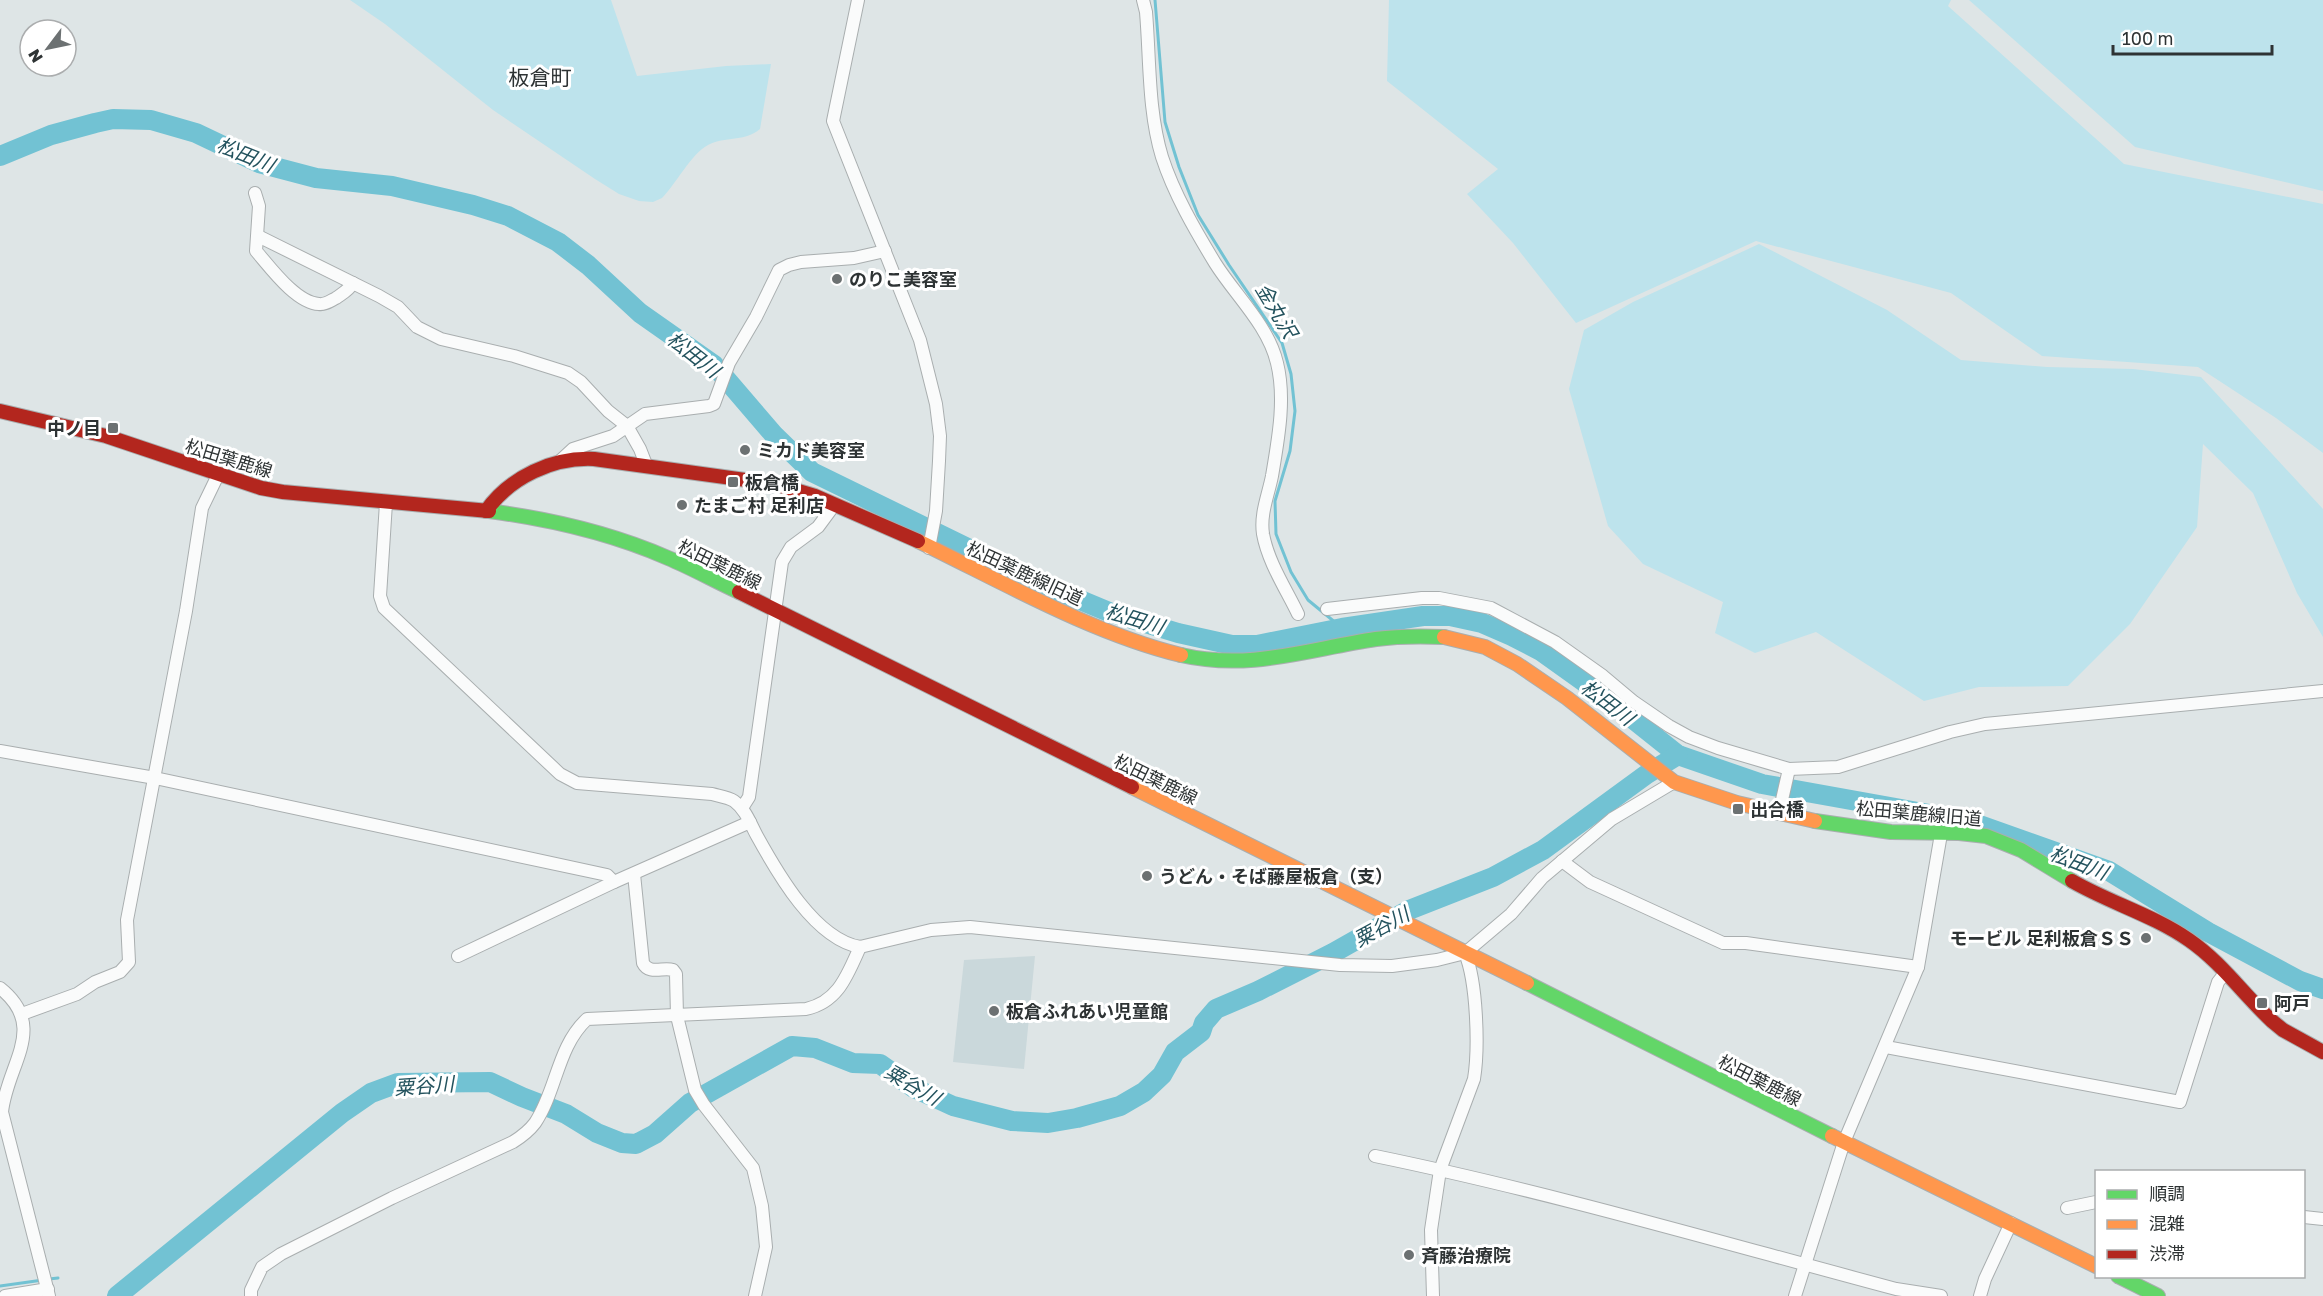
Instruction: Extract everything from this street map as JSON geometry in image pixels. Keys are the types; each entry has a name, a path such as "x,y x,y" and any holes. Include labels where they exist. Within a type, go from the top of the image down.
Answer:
{"main road":[{"name":"松田葉鹿線","path":"0,411 96,433 246,485 284,492 539,518 633,544 669,558 2095,1265"},
{"name":"松田葉鹿線旧道","path":"486,511 505,490 542,468 560,461 591,459 751,479 800,491 835,504 1056,608 1110,630 1177,653 1206,660 1242,664 1268,661 1400,637 1425,636 1478,644 1554,688 1671,780 1712,796 1891,832 1959,834 1998,840 2025,853 2083,888 2156,920 2181,934 2226,972 2284,1030 2323,1052"},
{"path":"2122,1278 2158,1296"}],"street":[{"path":"858,0 833,121 920,340 936,404 940,436 939,461 936,511 929,548"},
{"path":"1143,0 1146,12 1155,124 1162,155 1192,222 1215,262 1261,327 1272,346 1278,364 1281,406 1271,478 1264,501 1263,534 1279,577 1298,614"},
{"path":"255,193 259,206 256,251 291,290 306,301 326,304 350,289 353,283"},
{"path":"258,236 398,308 417,327 441,339 514,356 568,373 581,382 608,411 627,426 647,467"},
{"path":"560,461 573,449 607,440 652,411 714,404 729,363 779,270 801,262 854,258 885,251"},
{"path":"22,1014 77,994 96,982 120,972 129,962 126,920 186,611 202,508 218,475"},
{"path":"386,503 380,596 384,608 560,774 577,783 712,794 732,800 742,808 801,905 815,922 849,945 860,947 931,930 970,927 1325,964 1392,966 1437,960 1465,953 1497,928 1542,878 1612,819 1671,780"},
{"path":"742,808 749,797 782,562 792,547 818,527 835,504"},
{"path":"1327,609 1422,598 1439,598 1491,608 1555,642 1603,676 1634,702 1679,732 1789,772 1838,767 1950,732 1990,723 2323,691"},
{"path":"0,751 155,778 607,875 614,882"},
{"path":"1780,810 1789,772"},
{"path":"458,956 614,882 750,822"},
{"path":"1795,1296 1844,1142 1918,967 1941,834"},
{"path":"1562,861 1590,882 1724,943 1746,943 1918,967"},
{"path":"634,874 643,963 651,970 674,970 677,1016 695,1090 753,1168 762,1206 766,1247 755,1296"},
{"path":"251,1296 251,1290 262,1267 281,1254 392,1198 513,1142 525,1134 534,1124 540,1112 571,1037 587,1019 806,1009 822,1005 834,996 860,947"},
{"path":"1433,1296 1431,1230 1440,1170 1474,1079 1477,1063 1471,969 1465,953"},
{"path":"1886,1047 2180,1102 2218,982 2226,972"},
{"path":"0,988 13,998 22,1014 24,1033 1,1112 48,1293 5,1296"},
{"path":"1375,1156 1578,1204 1896,1289 1941,1296"},
{"path":"2067,1208 2095,1202"},
{"path":"2305,1217 2323,1219"},
{"path":"1980,1296 1985,1279 2011,1223"}],"shaded area":[{"path":"350,0 611,0 637,76 726,66 771,64 760,129 748,136 708,145 696,155 662,198 653,202 639,201 619,194 493,110 385,24"},
{"path":"1389,0 1951,0 1948,6 2124,164 2323,204 2323,453 2276,418 2198,367 2042,356 1951,293 1756,241 1576,323 1513,243 1467,194 1498,169 1387,81"},
{"path":"1969,0 2323,0 2323,191 2135,147"},
{"path":"1759,244 1887,310 1961,360 2047,367 2133,369 2201,377 2323,509 2323,637 2297,593 2253,493 2203,444 2197,527 2130,624 2068,686 1979,687 1924,701 1816,632 1755,653 1715,633 1723,602 1643,564 1608,526 1569,389 1584,330 1633,302"},
{"name":"板倉ふれあい児童館","path":"1035,956 1024,1069 953,1062 964,960"}],"waterway":[{"name":"金丸沢","path":"1155,0 1165,122 1179,167 1198,215 1282,343 1291,374 1295,411 1290,451 1275,501 1276,534 1291,572 1308,600 1342,628"},
{"name":"松田川","path":"0,156 51,135 95,123 113,119 151,120 196,133 259,163 316,178 392,186 473,205 508,216 558,242 588,265 640,313 714,365 774,435 812,472 1037,582 1109,612 1178,633 1232,645 1257,645 1342,628 1423,616 1450,616 1482,623 1541,651 1604,696 1678,755 1762,784 1968,821 2109,871 2208,932 2300,981 2323,989"},
{"name":"粟谷川","path":"117,1296 342,1113 371,1093 398,1083 490,1082 566,1114 597,1133 622,1143 636,1144 655,1134 690,1103 792,1046 815,1048 853,1063 880,1064 914,1088 953,1106 1012,1121 1048,1123 1120,1106 1144,1092 1162,1075 1175,1052 1201,1032 1204,1023 1216,1009 1258,991 1333,953 1409,910 1493,877 1543,850 1647,774 1678,755"},
{"path":"49,1279 58,1278"},
{"path":"0,1286 43,1280"}],"traffic: fast":[{"path":"489,511 557,523 624,541 677,562 739,592"},
{"path":"1181,655 1231,661 1255,660 1376,639 1410,636 1444,637"},
{"path":"1815,821 1891,832 1959,833 1986,836 2021,850 2072,881"},
{"path":"1527,983 1832,1136"},
{"path":"2122,1278 2158,1296"}],"traffic: slow":[{"path":"918,541 1080,620 1114,634 1181,655"},
{"path":"1444,637 1485,647 1517,664 1567,698 1674,782 1737,803 1815,821"},
{"path":"1132,787 1527,983"},
{"path":"1832,1136 2095,1266"}],"traffic: jam":[{"path":"0,411 106,436 261,488 489,511"},
{"path":"486,511 507,488 534,472 563,461 594,459 775,484 815,496 918,541"},
{"path":"739,592 1132,787"},
{"path":"2072,881 2161,923 2189,940 2212,958 2272,1021 2283,1030 2323,1052"}],"place":[{"name":"のりこ美容室","path":"837,279"},
{"name":"中ノ目","path":"113,428"},
{"name":"ミカド美容室","path":"745,450"},
{"name":"板倉橋","path":"733,482"},
{"name":"たまご村 足利店","path":"682,505"},
{"name":"出合橋","path":"1738,809"},
{"name":"うどん・そば藤屋板倉（支）","path":"1147,876"},
{"name":"モービル 足利板倉ＳＳ","path":"2146,938"},
{"name":"阿戸","path":"2262,1003"},
{"name":"板倉ふれあい児童館","path":"994,1011"},
{"name":"斉藤治療院","path":"1409,1255"}],"district":[{"name":"板倉町","path":"540,77"}]}
